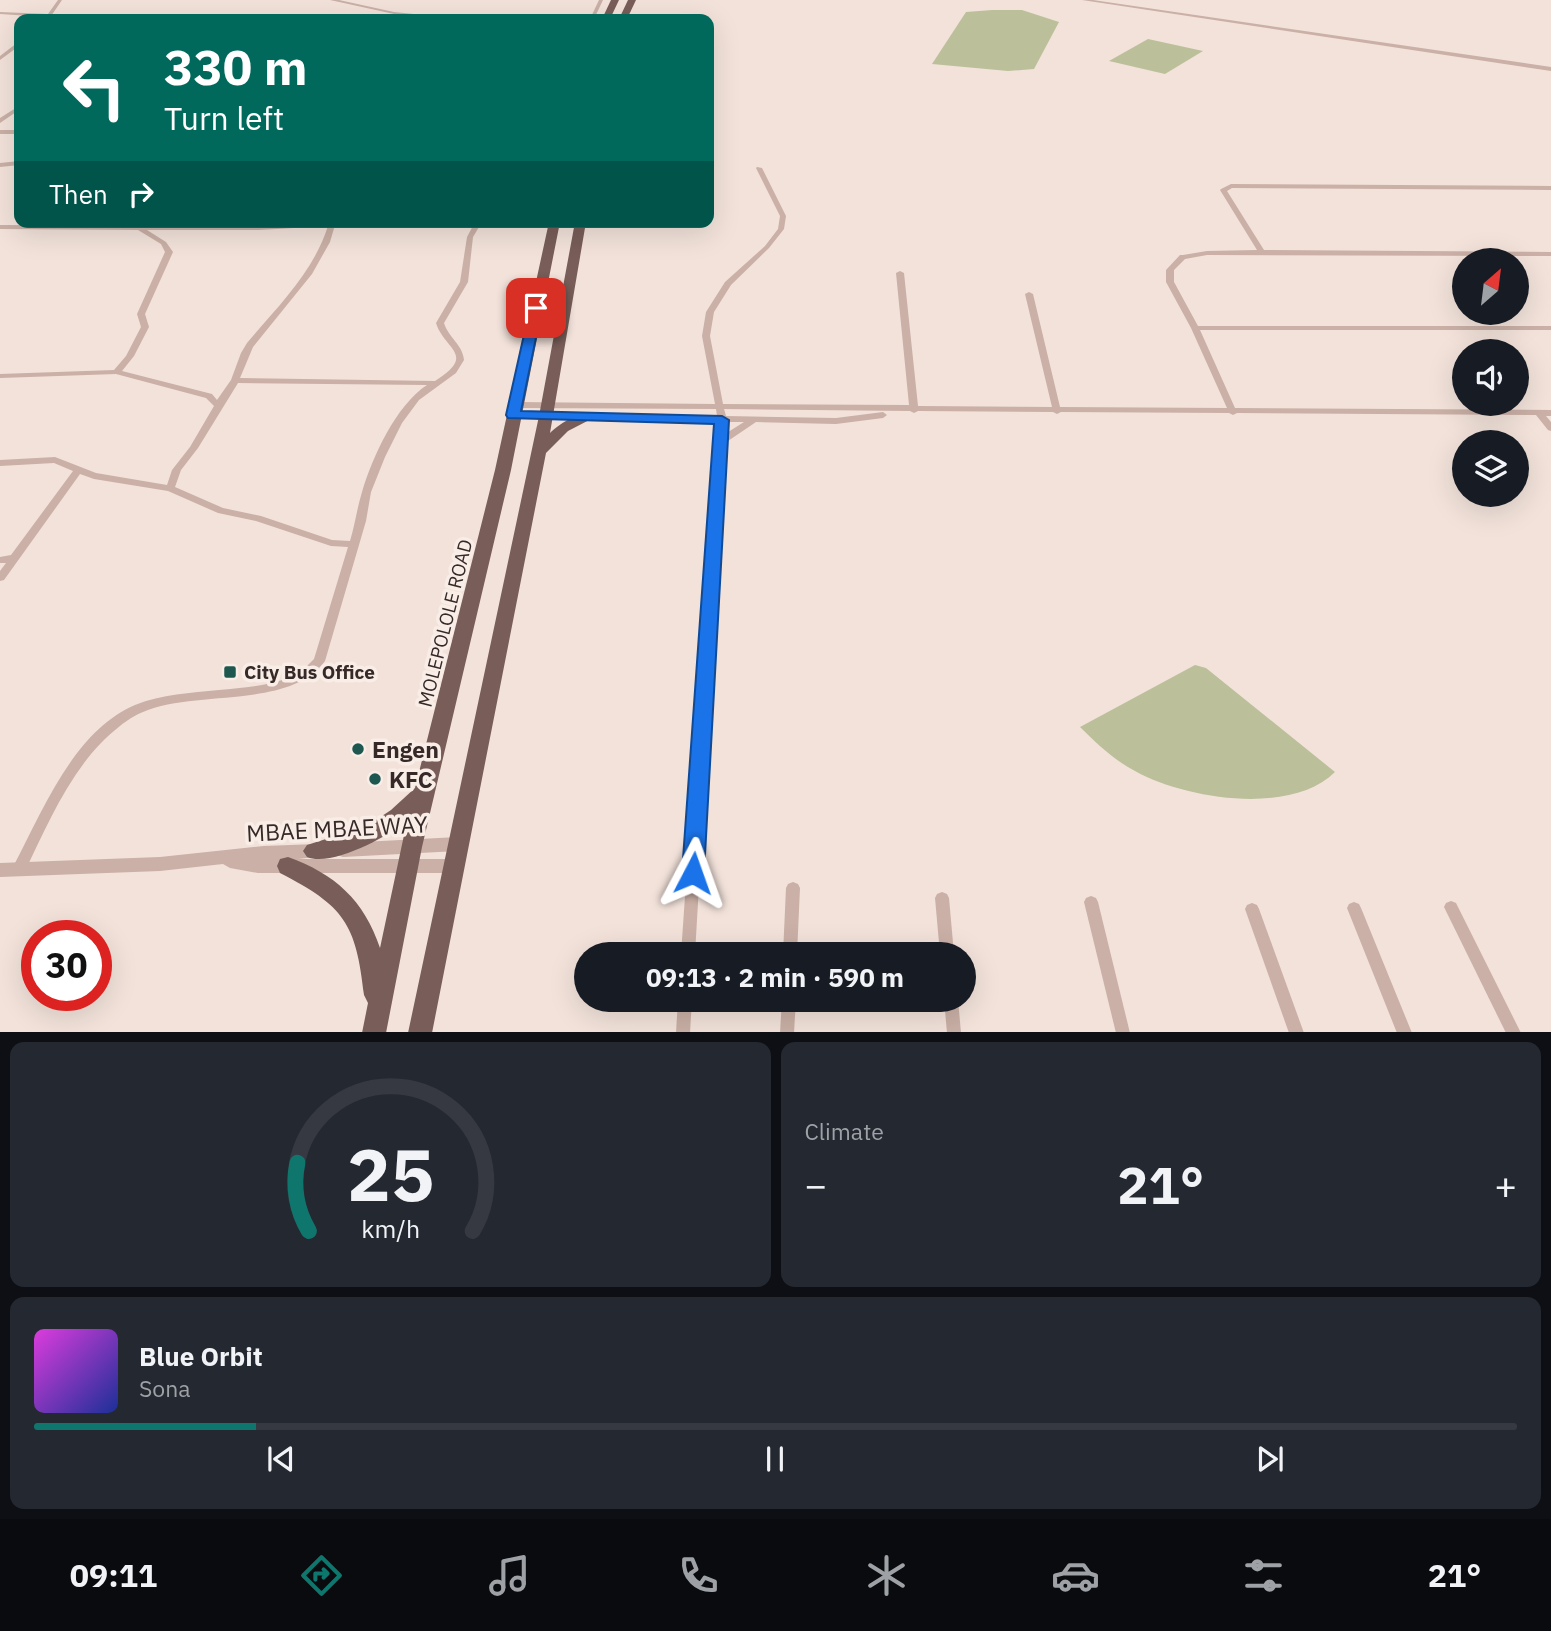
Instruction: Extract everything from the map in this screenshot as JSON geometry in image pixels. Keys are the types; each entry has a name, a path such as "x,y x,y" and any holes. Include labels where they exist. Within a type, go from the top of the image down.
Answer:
{"main road":[{"name":"MOLEPOLOLE ROAD","path":"376,1022 411,847 503,470 553,228"},
{"path":"419,1032 538,452 580,228"},
{"path":"538,452 564,428 590,416"},
{"path":"314,851 352,844 379,831 403,814 426,790"},
{"path":"288,866 329,888 360,922 371,954 376,1022"}],"street":[{"path":"332,0 405,14"},
{"path":"1084,0 1551,69"},
{"path":"689,942 721,414 706,336 710,312 728,284 766,247 780,229 783,216 759,169"},
{"path":"1262,251 1223,190 1231,187 1551,188"},
{"path":"116,372 134,356 137,339 145,327 141,314 169,252 164,243 140,228"},
{"path":"170,488 177,470 194,448 235,380 248,347 302,285 321,253 330,228"},
{"path":"19,869 73,767 95,741 123,719 158,702 279,685 311,672 319,661 354,544 366,488 414,401 452,372 460,361 459,352 444,336 440,323 464,282 470,237 475,228"},
{"path":"1233,412 1195,328 1170,282 1170,270 1184,257 1207,253 1262,251 1551,254"},
{"path":"900,273 914,410"},
{"path":"1030,294 1057,411"},
{"path":"1195,328 1551,328"},
{"path":"0,376 116,372 197,391 209,396 218,406"},
{"path":"235,380 435,383"},
{"path":"514,410 721,414 914,410 1551,413"},
{"path":"721,414 753,420 836,421 914,410"},
{"path":"546,411 590,416 609,411"},
{"path":"1539,413 1551,428"},
{"path":"720,442 753,420"},
{"path":"0,463 55,460 94,476 170,488 220,511 258,518 331,543 354,544"},
{"path":"0,578 78,470"},
{"path":"0,559 14,558"},
{"name":"MBAE MBAE WAY","path":"0,870 219,860 264,853 458,844"},
{"name":"MBAE MBAE WAY","path":"219,860 258,866 453,866"},
{"path":"791,942 793,888"},
{"path":"942,898 946,942"},
{"path":"1091,902 1123,1032"},
{"path":"1451,906 1514,1032"},
{"path":"1354,908 1405,1032"},
{"path":"1252,909 1297,1032"},
{"path":"682,1032 684,1012"},
{"path":"788,1032 789,1012"},
{"path":"952,1012 954,1032"}],"green space":[{"path":"1022,10 1059,22 1034,69 1008,71 932,64 966,12"},
{"path":"1148,39 1203,51 1165,74 1109,61"},
{"path":"1195,665 1206,668 1335,772 1316,786 1292,794 1266,798 1209,795 1156,781 1135,771 1106,751 1080,727"}],"place":[{"name":"City Bus Office","path":"230,672"},
{"name":"Engen","path":"358,749"},
{"name":"KFC","path":"375,779"}],"route":[{"path":"536,308 513,415 722,420 693,873"}]}
